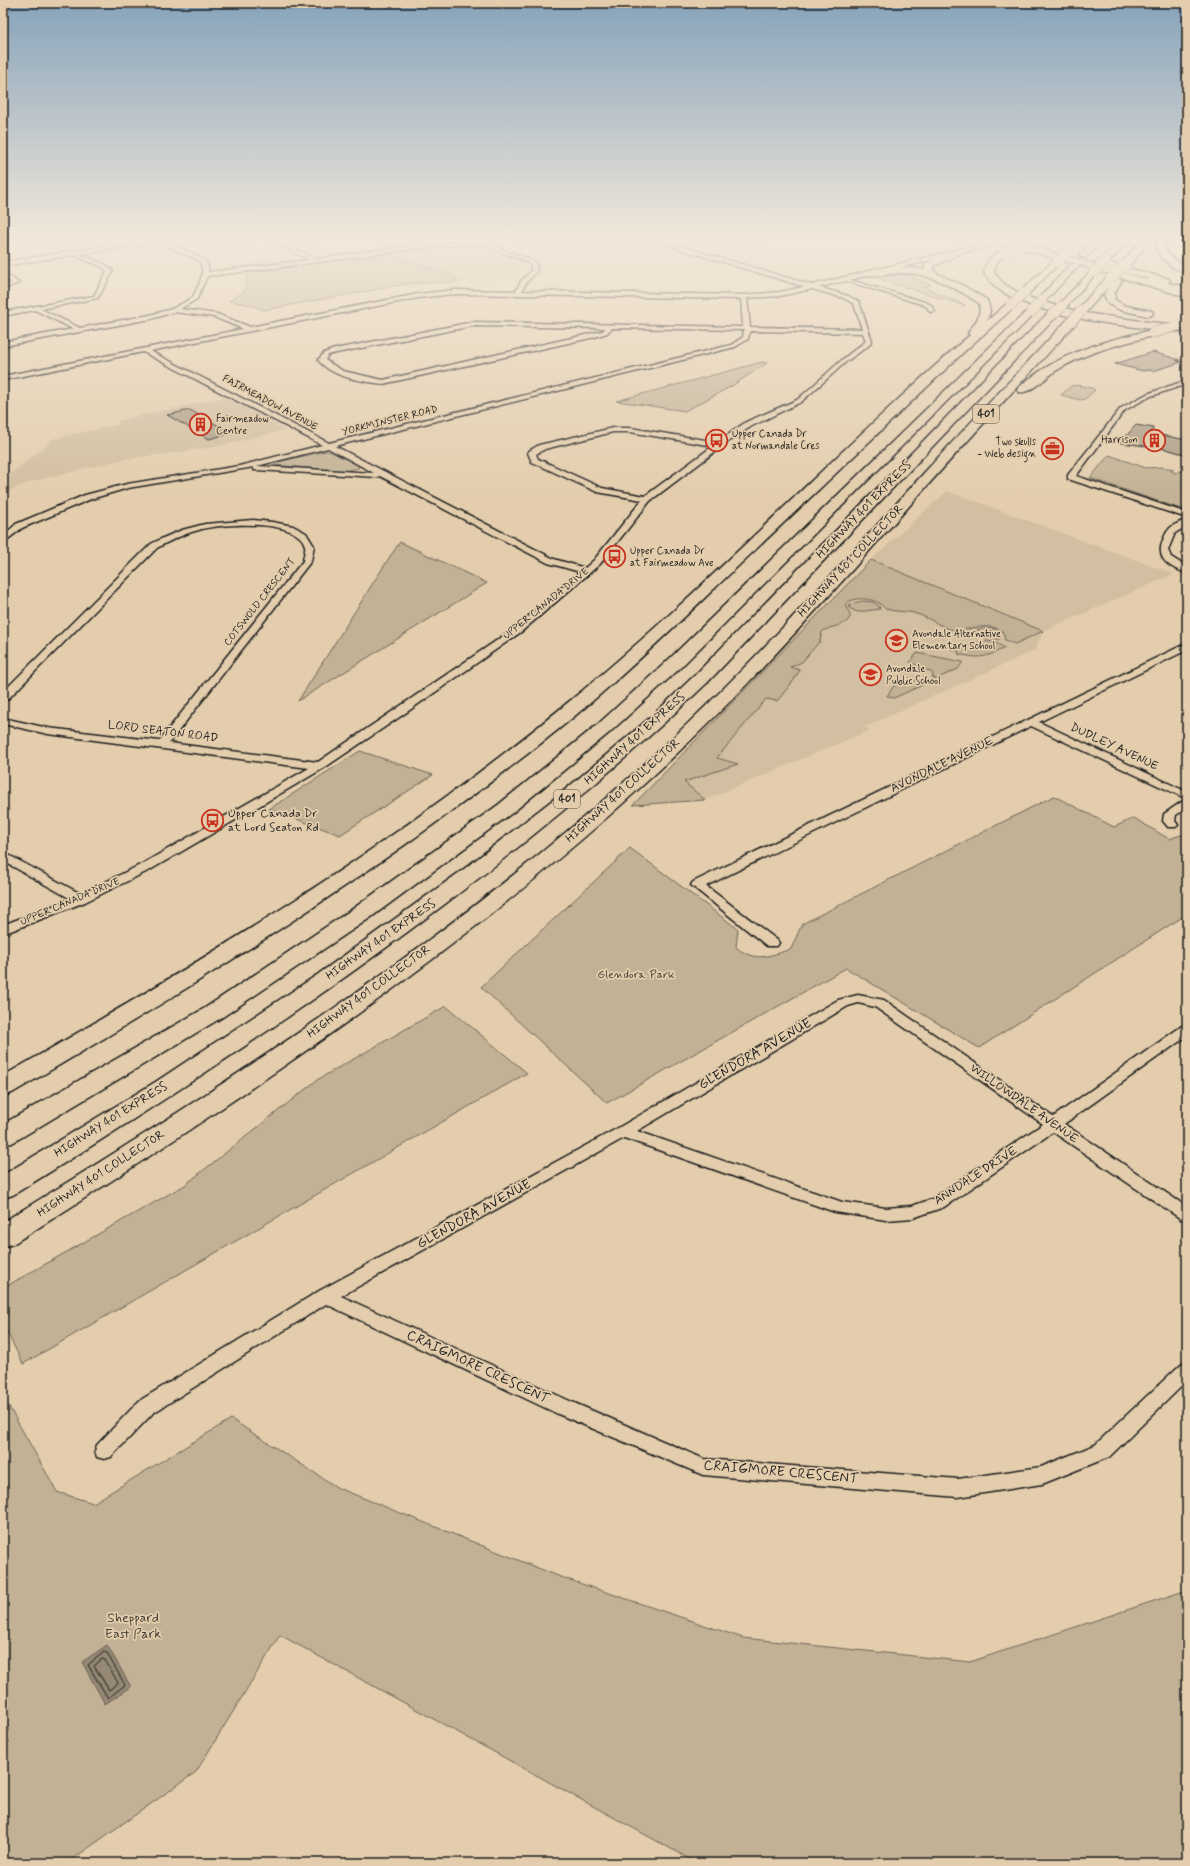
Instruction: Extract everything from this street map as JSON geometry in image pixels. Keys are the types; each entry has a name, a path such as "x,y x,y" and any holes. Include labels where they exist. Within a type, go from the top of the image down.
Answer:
{"highway":[{"path":"963,347 980,324"},
{"path":"3,1087 182,981 270,925 398,840 533,740 618,670 989,324"},
{"name":"HIGHWAY 401 EXPRESS","path":"3,1136 213,1013 362,913 505,809 603,729 670,668 1018,324"},
{"name":"HIGHWAY 401 EXPRESS","path":"3,1188 164,1087 296,1000 423,911 564,802 637,739 701,679 1043,324"},
{"name":"HIGHWAY 401 COLLECTOR","path":"3,1236 162,1135 302,1041 445,938 535,868 610,805 701,721 860,553 1069,324"},
{"path":"1147,324 1187,329"},
{"path":"900,508 926,490 995,414 1046,372 1066,359 1085,352 1152,333 1174,324"}],"street":[{"path":"67,324 79,330"},
{"path":"3,344 112,324"},
{"path":"238,324 249,329"},
{"path":"3,378 275,324"},
{"path":"475,324 463,325 335,351 326,354 321,360 329,366 357,379 382,382 596,335 605,332 610,326"},
{"path":"532,324 865,331"},
{"path":"747,324 747,329"},
{"name":"UPPER CANADA DRIVE","path":"3,930 81,899 146,867 320,766 518,630 597,562 647,499 717,444 749,424 793,404 807,394 845,360 866,345 869,341 863,324"},
{"name":"YORKMINSTER ROAD","path":"3,540 19,526 88,497 127,486 239,468 733,346 746,338 747,329"},
{"name":"FAIRMEADOW AVENUE","path":"143,350 551,561 586,571"},
{"path":"1187,382 1149,395 1123,409 1070,477 1187,516"},
{"path":"647,499 600,490 542,464 535,460 532,453 542,447 613,430 630,430 717,444"},
{"name":"FAIRMEADOW AVENUE","path":"239,468 362,473 387,477"},
{"name":"COTSWOLD CRESCENT","path":"3,698 154,546 168,538 204,526 249,522 276,524 299,532 310,546 307,561 162,745"},
{"path":"1187,522 1173,530 1163,547 1167,558 1174,564 1187,570"},
{"name":"AVONDALE AVENUE","path":"772,943 697,885 1187,646"},
{"name":"LORD SEATON ROAD","path":"3,721 48,731 320,766"},
{"name":"DUDLEY AVENUE","path":"1030,722 1187,796"},
{"path":"1172,824 1169,820 1172,813 1187,803"},
{"path":"3,856 81,899"},
{"name":"WILLOWDALE AVENUE","path":"858,999 879,1003 1187,1215"},
{"name":"GLENDORA AVENUE","path":"104,1451 146,1407 325,1296 623,1132 844,1003 858,999"},
{"name":"ANNDALE DRIVE","path":"623,1132 841,1208 886,1214 913,1212 938,1203 1187,1029"},
{"name":"CRAIGMORE CRESCENT","path":"325,1296 565,1408 703,1467 958,1488 1042,1476 1102,1451 1187,1369"}],"shaded area":[{"path":"226,397 285,430 215,447 120,460 30,482 3,494 3,480 52,439 120,424 116,421"},
{"name":"Avondale Public School","path":"947,491 1174,574 1043,631 1035,650 865,727 870,730 705,800 633,805 858,572"}],"green space":[{"path":"762,362 767,363 732,386 685,411 616,401"},
{"path":"1077,385 1095,390 1085,399 1080,400 1061,395 1071,386"},
{"path":"326,451 358,465 359,468 344,471 275,465 275,463 278,462"},
{"path":"1109,455 1146,468 1161,467 1174,469 1171,471 1176,473 1181,471 1187,475 1187,511 1090,478"},
{"path":"400,542 487,583 298,701 389,558"},
{"path":"871,560 1043,631 1015,644 1005,640 1003,632 996,628 981,627 951,630 918,614 886,609 879,603 871,600 852,600 845,605 850,614 848,620 822,632 820,641 802,662 790,667 800,670 795,679 777,701 766,699 717,758 738,764 684,782 705,800 633,805"},
{"path":"863,601 873,602 879,606 880,609 857,612 849,608 850,604"},
{"path":"983,628 995,629 1000,633 1000,639 986,638 975,631"},
{"path":"987,641 996,643 1005,648 982,657 972,657 958,654 959,651 951,649 954,645 966,646"},
{"path":"917,653 963,662 958,669 936,679 932,677 933,675 931,672 910,662"},
{"path":"911,680 931,681 894,698 887,696 894,686"},
{"path":"360,751 433,775 340,835 269,809"},
{"name":"Glendora Park","path":"1054,796 1114,827 1134,818 1169,839 1187,833 1187,914 979,1048 846,968 607,1103 481,987 630,848 738,929 736,947 750,955 762,957 791,949 802,924"},
{"path":"446,1006 527,1073 23,1364 3,1324 3,1288 185,1185 317,1080"},
{"name":"Sheppard East Park","path":"3,1396 57,1492 93,1503 231,1419 338,1488 558,1576 743,1638 970,1662 1187,1590 1187,1863 697,1863 280,1635 196,1772 67,1863 3,1863"}],"water":[{"path":"107,1645 131,1687 105,1704 82,1662"}],"building":[{"path":"1153,352 1180,360 1176,361 1182,362 1153,371 1143,371 1115,364"},
{"name":"Fairmeadow Centre","path":"190,410 232,433 209,439 167,415"},
{"name":"Harrison","path":"1136,425 1154,428 1150,433 1187,440 1187,455 1162,448 1120,443"}],"place":[{"name":"Fairmeadow Centre","path":"201,425"},
{"name":"Upper Canada Dr at Normandale Cres","path":"716,440"},
{"name":"Harrison","path":"1154,440"},
{"name":"Two skulls - Web design","path":"1052,448"},
{"name":"Upper Canada Dr at Fairmeadow Ave","path":"614,557"},
{"name":"Avondale Alternative Elementary School","path":"896,640"},
{"name":"Avondale Public School","path":"871,675"},
{"name":"Upper Canada Dr at Lord Seaton Rd","path":"212,821"}]}
